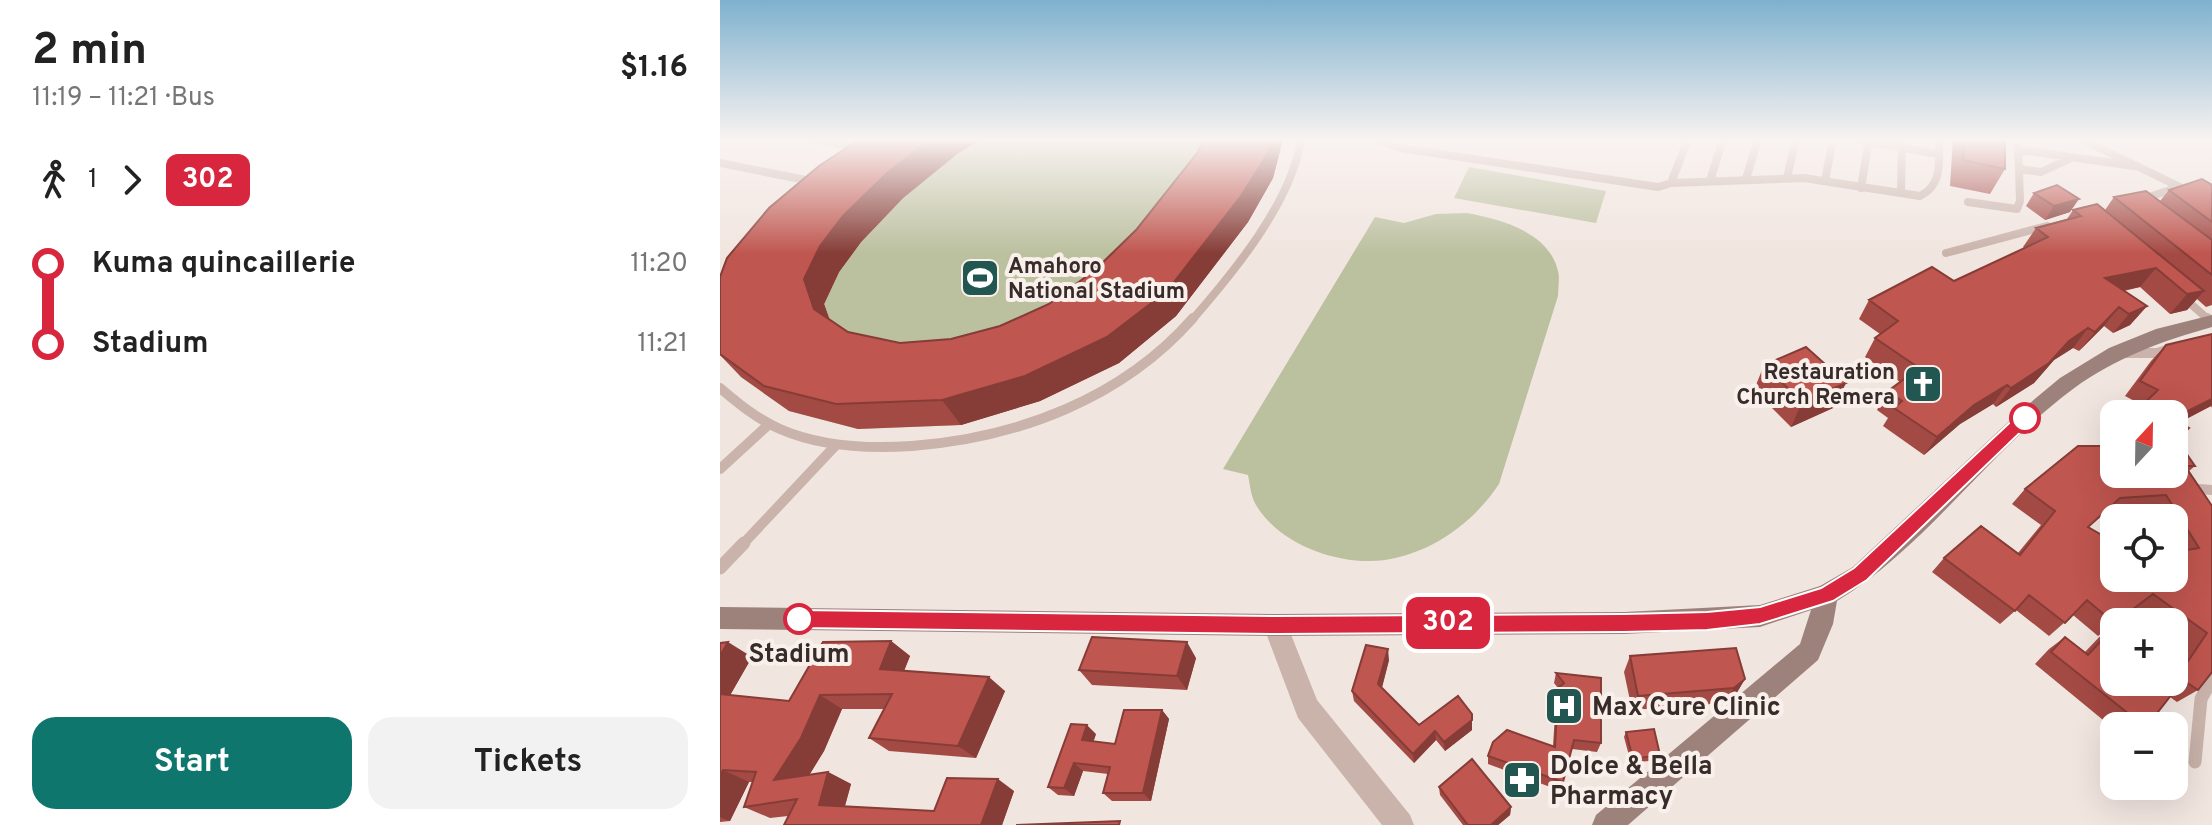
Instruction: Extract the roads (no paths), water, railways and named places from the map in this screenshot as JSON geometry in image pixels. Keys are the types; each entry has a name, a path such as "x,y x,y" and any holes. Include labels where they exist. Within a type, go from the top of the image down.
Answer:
{"main road":[{"path":"720,618 1275,625 1707,621 1760,616 1826,595 1861,574 2057,392 2116,353 2163,334 2211,321"},
{"path":"1606,825 1809,652 1821,624 1826,595"}],"street":[{"path":"1275,625 1307,709 1400,825"}],"lane":[{"path":"793,178 826,184 815,193"},
{"path":"720,388 767,426 836,445 924,446 984,439 1094,397 1171,343 1203,310 1251,244 1287,178"},
{"path":"1587,178 1658,187 1671,183 1787,178 1920,196 1931,192 1937,185 1937,178"},
{"path":"1671,183 1673,178"},
{"path":"1861,188 1863,178"},
{"path":"1901,178 1901,193"},
{"path":"1968,202 2017,209 2020,201 2019,178"},
{"path":"2159,178 2190,192"},
{"path":"2142,212 2131,203 2179,187"},
{"path":"1946,253 2056,223"},
{"path":"2176,292 2211,321"},
{"path":"2116,353 2157,353 2188,345"},
{"path":"720,469 767,426"},
{"path":"720,568 836,445"},
{"path":"2199,489 2212,490"},
{"path":"2195,762 2201,699 2212,679"}],"place":[{"name":"Amahoro National Stadium","path":"980,278"},
{"name":"Restauration Church Remera","path":"1923,384"},
{"name":"Stadium","path":"799,619"},
{"name":"Max Cure Clinic","path":"1564,706"},
{"name":"Dolce & Bella Pharmacy","path":"1522,780"}]}
